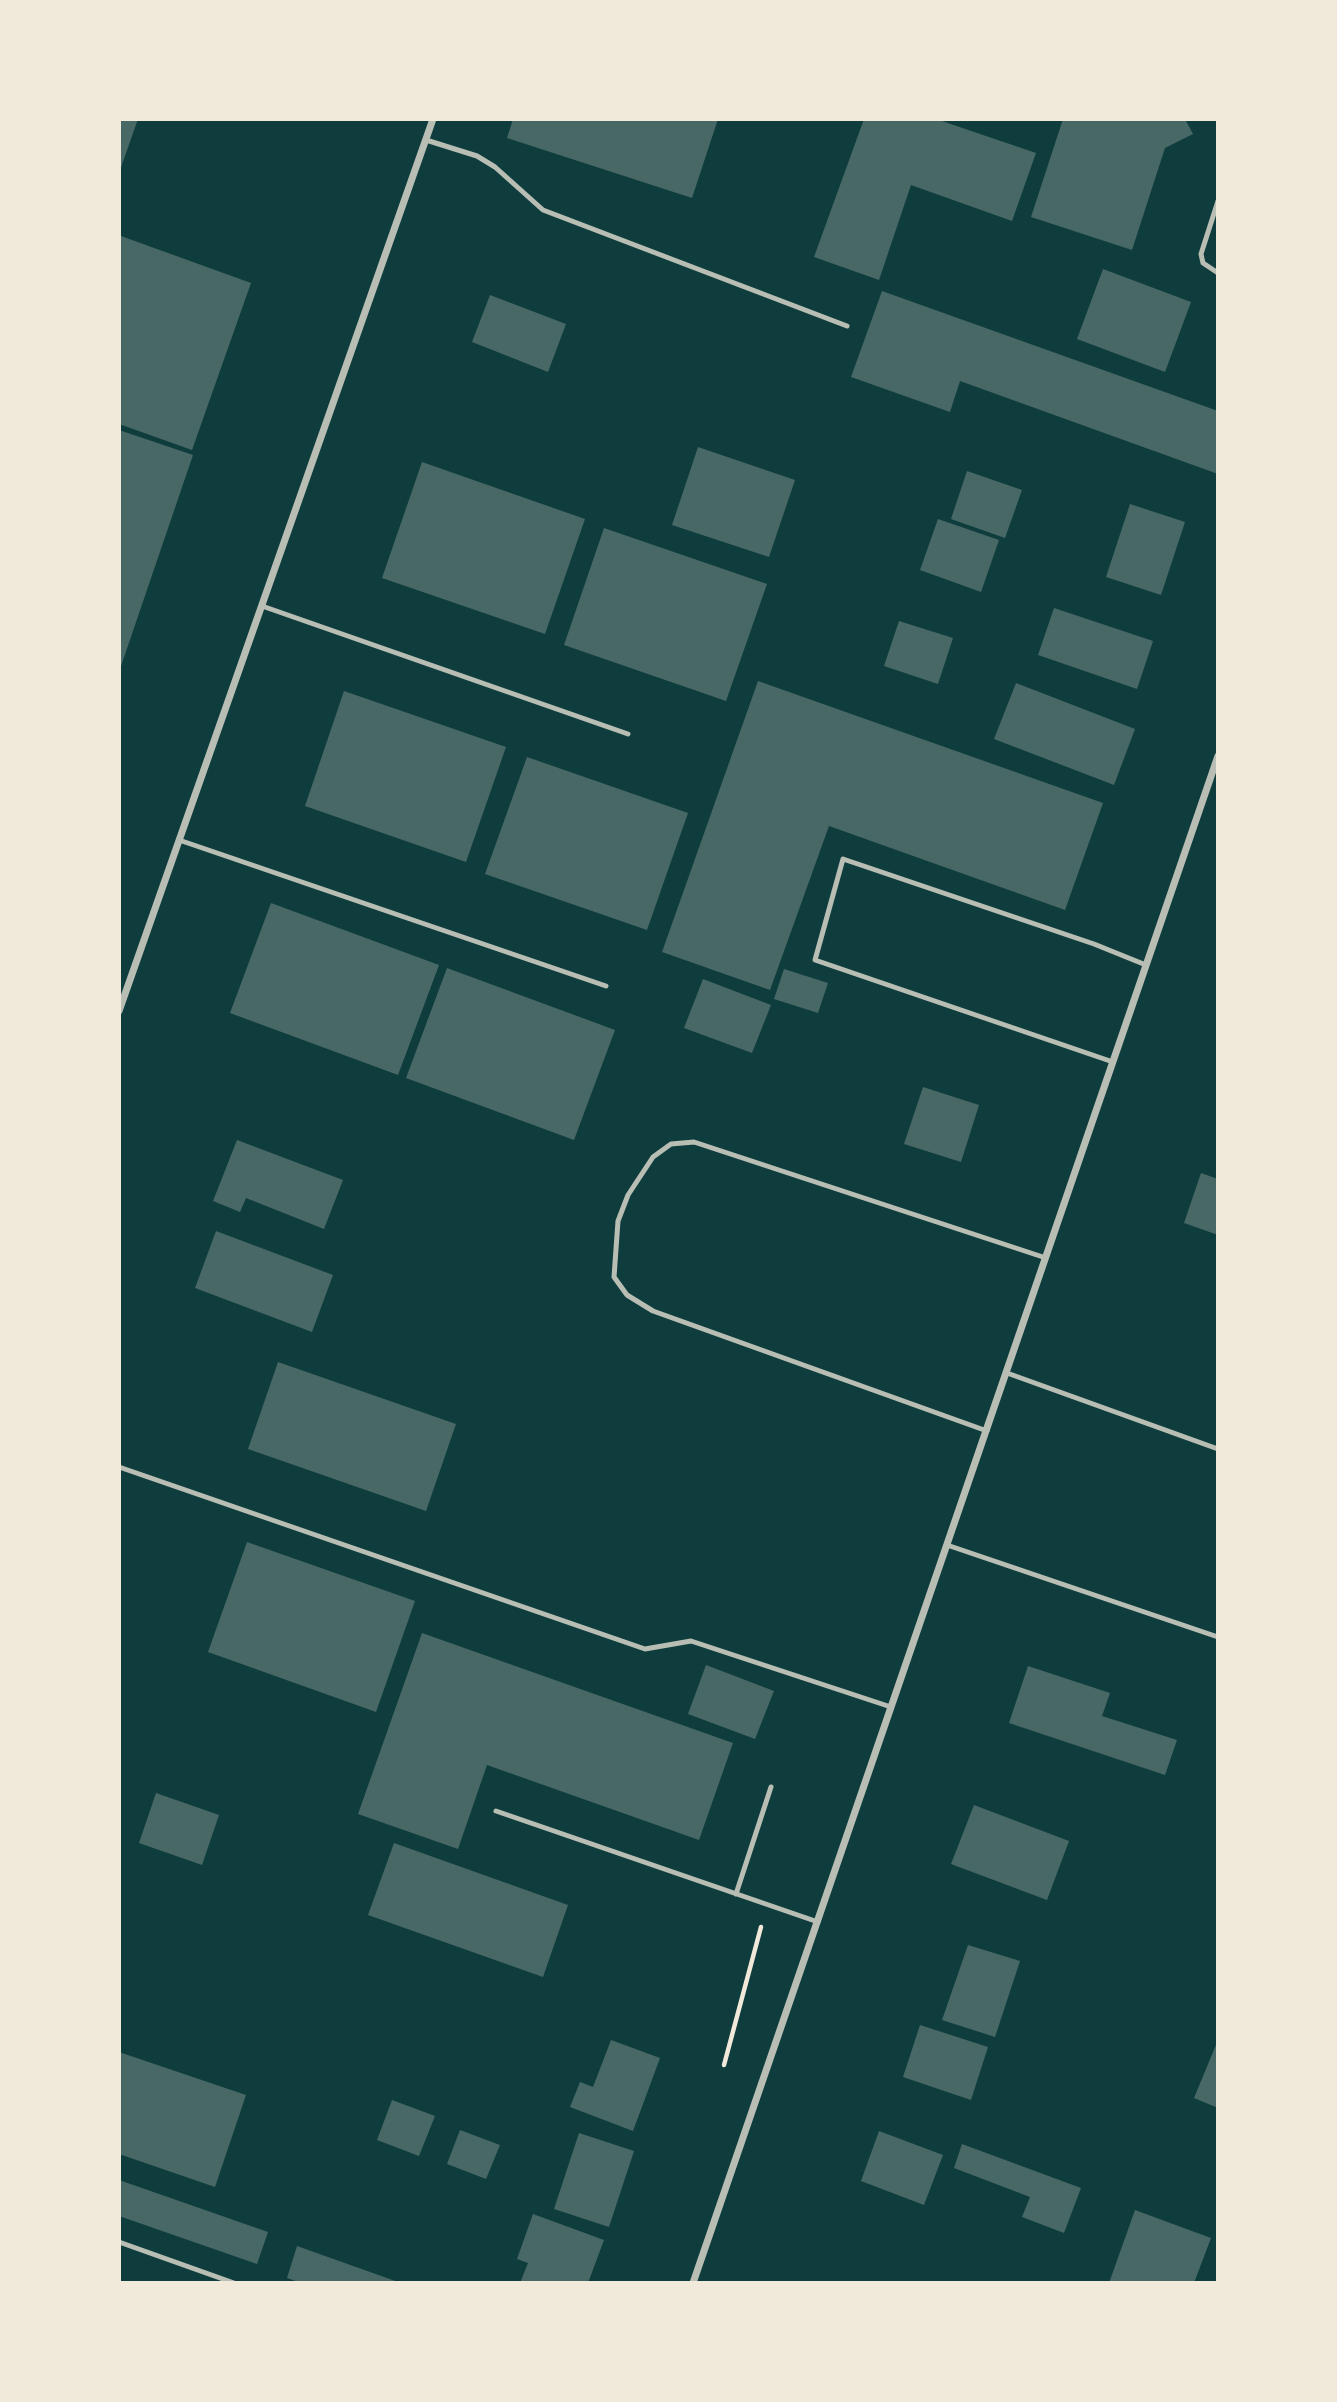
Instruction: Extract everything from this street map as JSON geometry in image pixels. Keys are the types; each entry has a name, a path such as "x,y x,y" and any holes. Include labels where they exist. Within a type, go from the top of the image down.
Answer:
{"street":[{"path":"119,1011 433,119"},
{"path":"694,2283 1218,756"}],"lane":[{"path":"426,140 477,156 495,167 543,210 847,326"},
{"path":"1218,201 1201,254 1203,263 1218,273"},
{"path":"262,606 628,734"},
{"path":"179,840 606,986"},
{"path":"1114,1062 815,960 843,859 1146,964"},
{"path":"987,1431 653,1311 626,1295 614,1277 618,1222 628,1195 653,1157 671,1144 694,1142 1046,1258"},
{"path":"1007,1373 1218,1449"},
{"path":"119,1466 645,1649 691,1641 891,1707"},
{"path":"947,1545 1218,1637"},
{"path":"736,1894 771,1787"},
{"path":"496,1811 818,1922"},
{"path":"119,2242 234,2283"}],"path":[{"path":"724,2065 766,1904"}],"building":[{"path":"119,119 138,119 119,173"},
{"path":"513,119 718,119 692,198 507,138"},
{"path":"864,119 936,119 1036,153 1012,221 911,185 879,280 814,257"},
{"path":"1063,119 1185,119 1193,134 1165,148 1132,250 1031,217"},
{"path":"121,236 251,283 192,450 119,424"},
{"path":"1103,269 1191,302 1165,372 1077,339"},
{"path":"882,291 1218,411 1218,474 960,381 950,412 851,377"},
{"path":"490,295 566,324 548,372 472,342"},
{"path":"119,430 193,455 119,672"},
{"path":"698,447 795,480 769,557 672,525"},
{"path":"422,462 585,519 545,634 382,578"},
{"path":"967,471 1022,490 1005,538 951,519"},
{"path":"1130,504 1185,522 1161,595 1106,577"},
{"path":"938,519 999,540 981,592 920,570"},
{"path":"604,528 767,584 726,701 564,645"},
{"path":"1054,608 1153,641 1137,689 1038,655"},
{"path":"899,621 953,638 938,684 884,666"},
{"path":"758,681 1103,803 1065,910 829,826 770,990 662,952"},
{"path":"1016,683 1135,729 1114,785 994,739"},
{"path":"344,691 506,747 466,862 305,806"},
{"path":"527,757 688,813 647,930 485,874"},
{"path":"271,903 439,965 398,1075 230,1013"},
{"path":"447,968 615,1030 574,1140 406,1078"},
{"path":"784,969 828,983 818,1013 774,999"},
{"path":"703,979 771,1005 752,1053 684,1028"},
{"path":"923,1087 979,1105 961,1162 904,1144"},
{"path":"237,1140 343,1180 324,1229 246,1198 240,1212 213,1201"},
{"path":"1201,1173 1218,1179 1218,1235 1184,1223"},
{"path":"216,1231 333,1275 312,1332 195,1288"},
{"path":"278,1362 456,1424 426,1511 248,1449"},
{"path":"247,1542 415,1601 376,1712 208,1652"},
{"path":"422,1633 733,1743 699,1840 487,1765 458,1849 358,1814"},
{"path":"706,1665 774,1691 755,1739 688,1714"},
{"path":"1028,1666 1110,1693 1102,1716 1177,1740 1165,1775 1009,1723"},
{"path":"156,1793 219,1815 202,1865 139,1843"},
{"path":"974,1805 1069,1841 1047,1900 951,1864"},
{"path":"394,1843 568,1905 543,1977 368,1915"},
{"path":"968,1945 1020,1961 995,2037 942,2020"},
{"path":"920,2025 988,2047 971,2100 903,2077"},
{"path":"611,2040 660,2058 633,2131 570,2107 580,2082 593,2087"},
{"path":"1218,2040 1218,2108 1194,2098"},
{"path":"119,2052 246,2095 215,2187 119,2154"},
{"path":"392,2100 435,2116 419,2156 377,2140"},
{"path":"460,2130 500,2145 486,2179 447,2164"},
{"path":"879,2131 943,2155 924,2205 861,2181"},
{"path":"579,2133 634,2151 609,2227 554,2209"},
{"path":"962,2144 1081,2188 1064,2233 1022,2217 1030,2197 954,2168"},
{"path":"119,2180 268,2232 257,2264 119,2216"},
{"path":"1135,2210 1211,2238 1194,2283 1109,2283"},
{"path":"533,2214 604,2240 588,2283 520,2283 528,2263 517,2259"},
{"path":"297,2246 401,2283 301,2283 287,2278"}]}
